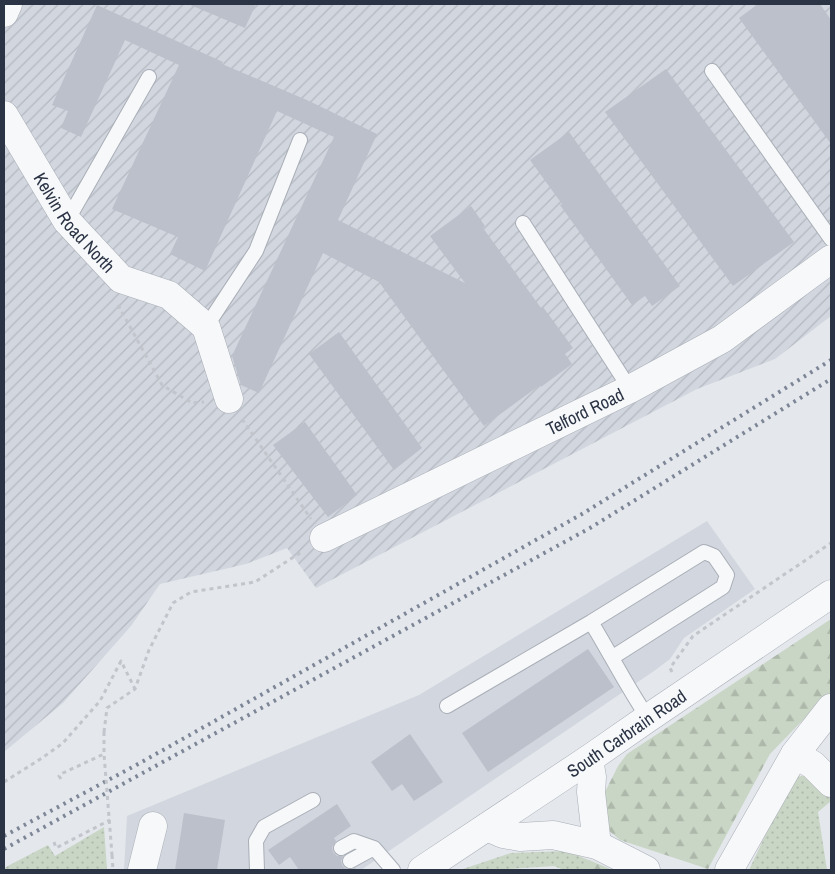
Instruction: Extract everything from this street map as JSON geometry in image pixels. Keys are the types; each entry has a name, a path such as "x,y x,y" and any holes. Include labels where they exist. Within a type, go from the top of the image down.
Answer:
{"street":[{"path":"4,13 8,4"},
{"name":"Kelvin Road North","path":"4,115 67,221 121,279 169,295 206,327"},
{"name":"Telford Road","path":"324,538 630,389 722,338 831,259"},
{"path":"206,327 229,399"},
{"name":"South Carbrain Road","path":"422,870 831,594"},
{"path":"729,870 795,754 831,708"},
{"path":"795,754 813,765 831,783"},
{"path":"589,759 597,845"},
{"path":"142,870 153,826"},
{"path":"487,826 502,834 520,837 553,835 597,845 646,870"}],"lane":[{"path":"712,71 831,239"},
{"path":"67,221 149,77"},
{"path":"206,327 256,251 300,140"},
{"path":"523,224 630,389"},
{"path":"447,706 591,622 704,552 714,556 727,575 723,587 613,658"},
{"path":"591,622 648,718"},
{"path":"257,870 256,841 264,827 313,800"},
{"path":"341,848 354,841 374,848 393,870"},
{"path":"350,861 374,848"}],"path":[{"path":"113,870 104,754 107,708 135,689 149,650 173,604 191,592 255,582 324,538 229,399 192,403 162,385 113,297 121,279"},
{"path":"673,675 670,668 693,636 831,543"},
{"path":"4,782 63,742 100,701 121,661 135,689"},
{"path":"61,779 59,776 63,773 104,754"},
{"path":"54,842 56,848 110,820"}],"shaded area":[{"path":"4,4 831,4 831,316 775,359 697,389 316,588 287,548 246,564 160,584 131,626 63,703 4,752"},
{"path":"707,521 755,589 684,638 670,659 654,671 361,870 124,870 127,816 419,695"}],"green space":[{"path":"831,619 831,697 801,722 770,754 708,869 620,840 607,829 604,794 618,766 627,754"},
{"path":"808,775 829,794 831,801 818,812 827,870 749,870 788,787 795,777"},
{"path":"104,827 107,870 4,870 4,868 48,845 55,856"},
{"path":"567,851 612,870 564,870 554,866 460,870 511,853"},
{"path":"589,860 612,870 582,870"}],"building":[{"path":"188,4 256,4 245,28"},
{"path":"758,4 820,4 831,20 831,144 739,18"},
{"path":"97,5 223,62 222,64 309,101 377,134 338,220 465,283 430,236 471,206 485,226 483,228 541,308 543,307 573,348 565,354 572,364 484,426 379,282 323,253 259,393 241,385 232,356 334,137 277,111 205,271 170,254 178,237 112,209 179,65 125,40 81,137 61,128 68,111 52,105"},
{"path":"666,69 794,242 733,286 605,112"},
{"path":"569,132 680,286 652,306 645,296 632,305 530,160"},
{"path":"339,332 422,448 394,470 309,354"},
{"path":"305,422 357,495 328,517 273,445"},
{"path":"588,649 614,687 488,772 462,733"},
{"path":"410,734 443,782 414,801 402,784 392,791 371,762"},
{"path":"337,804 351,826 334,838 336,841 332,847 333,852 337,856 343,856 342,865 350,870 299,870 290,857 279,865 268,850"},
{"path":"184,813 225,820 217,870 175,870"}],"railway":[{"path":"4,836 140,763 582,514 831,360"},
{"path":"4,849 590,528 831,379"}]}
